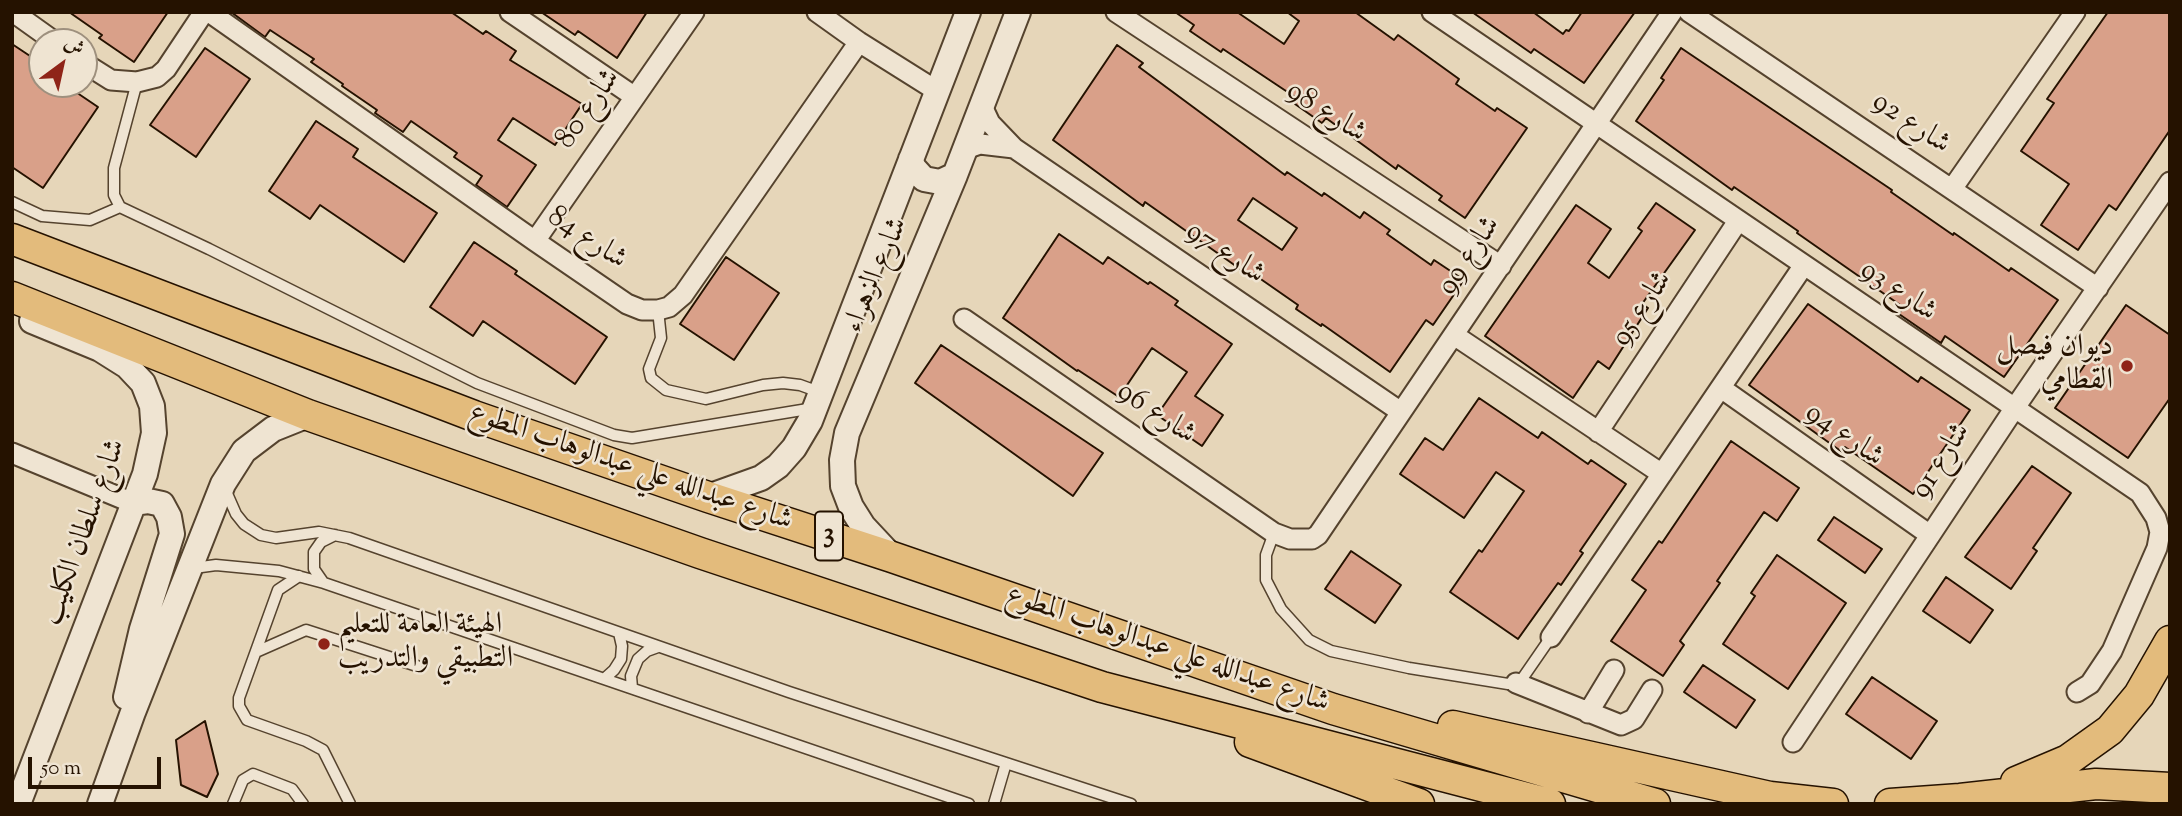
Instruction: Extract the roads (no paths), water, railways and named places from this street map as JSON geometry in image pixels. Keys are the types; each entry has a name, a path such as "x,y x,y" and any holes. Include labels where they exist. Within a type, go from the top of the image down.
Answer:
{"main road":[{"name":"شارع عبدالله علي عبدالوهاب المطوع","path":"12,239 461,411 708,497 892,557 1333,709 1655,804"},
{"name":"شارع عبدالله علي عبدالوهاب المطوع","path":"12,297 308,415 700,553 1102,687 1550,804"},
{"path":"1960,799 2042,773 2101,739 2139,695 2170,641"},
{"path":"1102,687 1407,801"},
{"path":"1333,709 1402,716 1450,725 1770,797 1833,804"},
{"path":"1890,804 2096,784 2166,785"}],"street":[{"path":"13,12 35,28"},
{"path":"98,72 111,80 136,82 157,77 166,69 204,12"},
{"name":"شارع 84","path":"209,12 627,304 642,310 658,310"},
{"path":"510,12 635,97"},
{"name":"شارع 80","path":"535,241 694,12"},
{"path":"817,12 937,91"},
{"name":"شارع الزهراء","path":"708,497 761,478 778,466 794,448 816,404 968,12"},
{"name":"شارع الزهراء","path":"892,557 863,526 851,507 843,486 842,460 847,433 955,175 1018,12"},
{"name":"شارع 98","path":"1116,12 1501,266"},
{"name":"شارع 93","path":"1432,12 2140,493 2149,504 2160,532 2157,548 2112,651 2090,684 2077,692"},
{"name":"شارع 99","path":"1318,535 1672,12"},
{"name":"شارع 92","path":"1689,12 2098,288"},
{"path":"1952,189 2075,12"},
{"path":"658,310 669,307 691,285 859,42"},
{"name":"شارع 97","path":"982,106 990,123 1014,148 1401,412"},
{"name":"شارع 97","path":"965,149 980,144 1014,148"},
{"path":"911,159 913,167 924,178 940,182 955,175"},
{"name":"شارع 91","path":"1793,742 2014,409 2170,182"},
{"name":"شارع 95","path":"1598,432 1738,221"},
{"path":"1551,637 1804,265"},
{"name":"شارع سلطان الكليب","path":"12,313 100,349 127,366 143,383 152,406 154,433 150,456 133,503 18,804"},
{"name":"شارع 96","path":"964,319 1274,533 1301,540 1312,539 1318,535"},
{"path":"1454,335 1662,474"},
{"name":"شارع 94","path":"1721,388 1930,535"},
{"path":"816,404 839,417 856,412"},
{"path":"101,803 223,484 244,451 273,429 308,415"},
{"path":"12,453 133,503 148,501 162,505 169,517 172,534 142,629 101,803"},
{"path":"1588,713 1614,670"},
{"path":"1516,683 1616,725 1626,724 1634,719 1652,690"}],"lane":[{"path":"136,82 114,168 114,195 120,207 477,383 614,435 632,438 816,404 811,389 800,384 763,385 706,399 666,390 651,379 649,369 661,338 658,310"},
{"path":"12,202 42,216 90,220 120,207"},
{"path":"223,484 236,514 244,524 261,535 276,538 319,533 336,535 619,633 1131,804"},
{"path":"1274,533 1266,555 1266,580 1281,609 1309,640 1331,651 1409,668 1508,684 1522,679 1551,637"},
{"path":"324,583 314,569 313,557 321,542 336,535"},
{"path":"190,568 216,565 279,570 324,583 632,688 946,800 969,804"},
{"path":"299,576 278,590 239,698 239,706 244,717 323,750 349,804"},
{"path":"256,652 306,630 417,666"},
{"path":"604,679 621,659 619,633"},
{"path":"632,688 632,670 638,659 659,646"},
{"path":"994,804 1006,763"},
{"path":"233,804 243,780 253,774 292,789 303,804"}],"place":[{"name":"ديوان فيصل القطامي","path":"2127,366"},
{"name":"الهيئة العامة للتعليم التطبيقي والتدريب","path":"324,644"}]}
